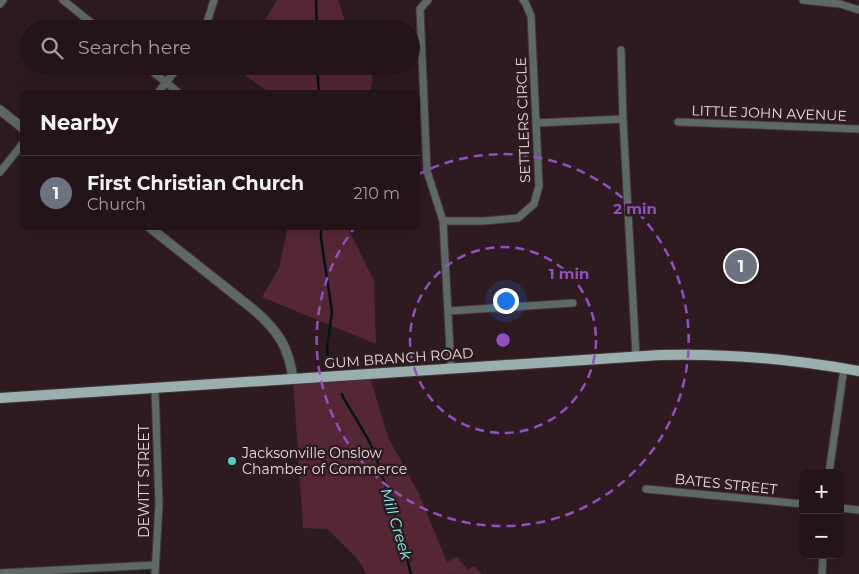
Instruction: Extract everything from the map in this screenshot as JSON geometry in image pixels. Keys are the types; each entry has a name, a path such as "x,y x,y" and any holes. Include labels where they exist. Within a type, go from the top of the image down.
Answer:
{"main road":[{"name":"GUM BRANCH ROAD","path":"0,398 636,356 697,354 770,358 859,371"}],"street":[{"path":"0,4 3,0"},
{"path":"63,0 88,20"},
{"path":"208,20 214,0"},
{"path":"428,0 420,9 427,171 443,222 451,368"},
{"name":"SETTLERS CIRCLE","path":"443,222 518,218 534,204 540,186 531,16 523,0"},
{"path":"803,0 840,4 859,10"},
{"path":"621,50 636,356"},
{"path":"157,75 175,90"},
{"path":"160,90 171,75"},
{"path":"0,110 20,126"},
{"path":"536,123 623,119"},
{"name":"LITTLE JOHN AVENUE","path":"678,122 859,129"},
{"path":"0,172 20,147"},
{"path":"153,230 254,310 270,326 280,338 288,353 293,379"},
{"path":"448,312 573,303"},
{"path":"830,469 844,368"},
{"name":"DEWITT STREET","path":"155,389 158,504 155,574"},
{"name":"BATES STREET","path":"646,489 799,504"},
{"path":"844,508 859,510"},
{"path":"822,574 823,559"},
{"path":"0,573 156,565"}],"shaded area":[{"path":"277,0 338,0 345,20 265,20"},
{"path":"244,75 373,75 371,90 266,90"},
{"path":"287,230 349,230 374,281 376,344 262,297 279,268"},
{"path":"369,374 388,437 418,492 447,562 457,557 468,570 474,566 482,574 452,574 451,572 451,574 367,574 357,558 327,529 303,528 293,379"}],"waterway":[{"name":"Mill Creek","path":"316,0 317,20"},
{"name":"Mill Creek","path":"318,75 319,90"},
{"name":"Mill Creek","path":"321,230 332,312 327,347 328,358"},
{"name":"Mill Creek","path":"342,394 368,439 376,457 394,511 411,574"}],"place":[{"name":"First Christian Church","path":"741,266"},
{"name":"Jacksonville Onslow Chamber of Commerce","path":"232,461"}]}
